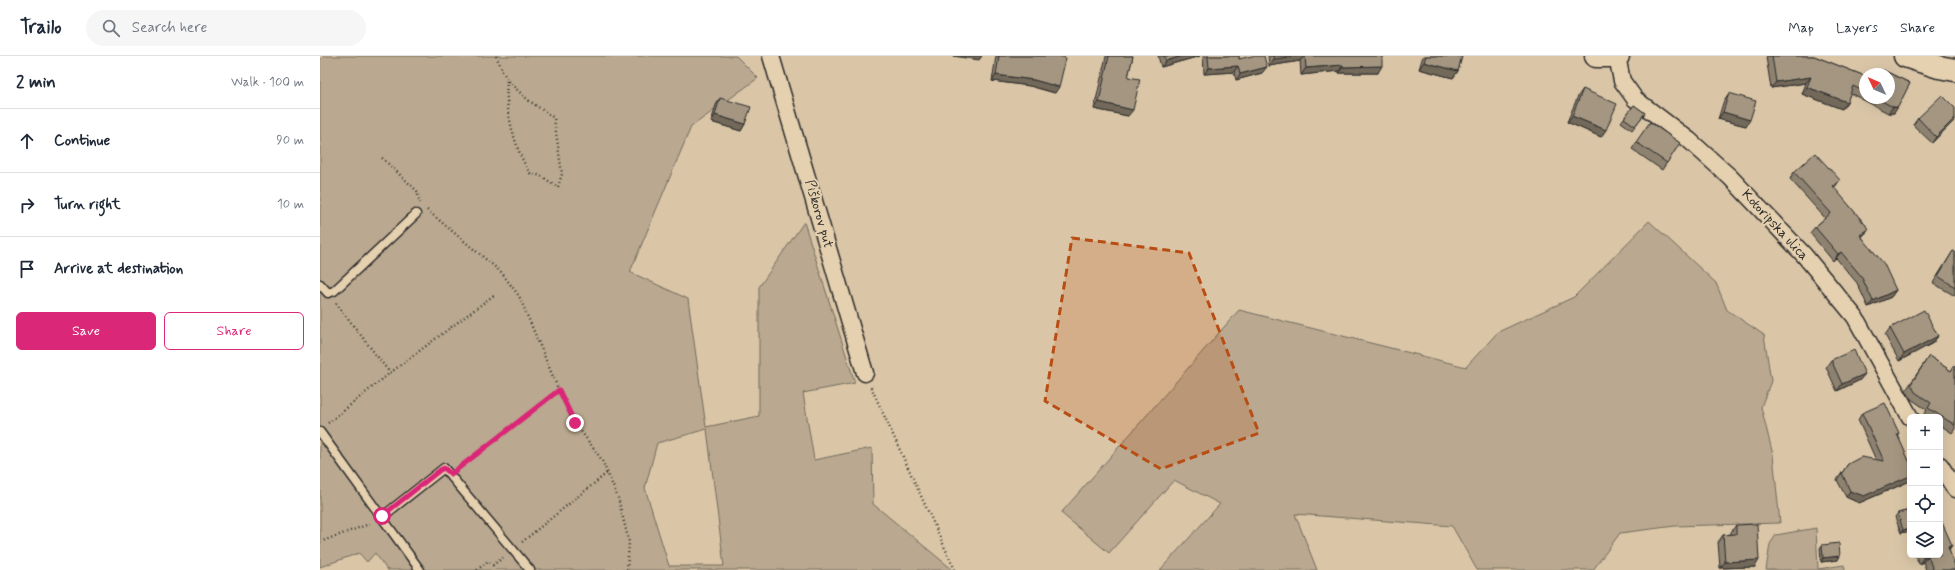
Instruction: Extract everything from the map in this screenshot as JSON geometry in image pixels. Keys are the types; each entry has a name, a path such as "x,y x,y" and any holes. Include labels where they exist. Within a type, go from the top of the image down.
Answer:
{"street":[{"name":"Piškorov put","path":"771,56 865,373"},
{"path":"1596,56 1618,56"},
{"name":"Kotoripska ulica","path":"1618,56 1622,81 1635,99 1689,140 1730,177 1813,266 1855,317 1908,414"},
{"path":"1905,56 1939,67 1955,70"},
{"path":"1943,470 1955,489"}],"lane":[{"path":"320,284 328,293 334,291 416,214"},
{"path":"320,432 420,570"},
{"path":"382,516 444,468 451,474 530,570"}],"path":[{"path":"496,56 507,80 528,100 554,118 562,174 558,187 541,176 530,173 523,163 506,93 507,80"},
{"path":"382,158 417,191 421,207 431,213 501,272 519,296 559,390 575,423 602,460 618,498 629,542 627,570"},
{"path":"331,292 332,298 390,373"},
{"path":"326,425 390,373 494,295"},
{"path":"865,373 955,570"},
{"path":"451,474 559,390"},
{"path":"477,570 488,561 493,565 607,473"},
{"path":"320,542 368,525 382,516"}],"highlighted area":[{"path":"1072,238 1189,253 1259,433 1161,469 1045,401"}],"shaded area":[{"path":"324,56 736,56 758,78 691,127 630,272 688,299 706,427 759,416 759,287 804,222 855,383 803,393 814,460 872,448 873,504 953,570 387,570 375,553 367,562 359,553 320,567 320,60","holes":["707,429 724,566 669,566 645,488 657,443"]},
{"path":"1649,221 1716,283 1727,310 1764,335 1771,381 1761,407 1773,455 1780,523 1675,526 1620,533 1593,570 1477,570 1452,526 1295,514 1317,570 1160,570 1220,504 1174,480 1109,553 1061,513 1239,310 1466,367 1498,332 1574,297"},
{"path":"1816,528 1818,569 1844,565 1845,570 1766,570 1770,544 1776,535"}],"building":[{"path":"999,56 1059,56 1066,58 1059,87 1034,80 996,75"},
{"path":"1109,56 1133,56 1128,77 1140,79 1133,110 1099,102"},
{"path":"1164,56 1182,56 1166,61"},
{"path":"1208,56 1239,56 1239,59 1252,56 1264,56 1267,67 1240,74 1238,66 1209,68"},
{"path":"1273,56 1296,56 1274,59"},
{"path":"1305,56 1382,56 1382,66 1343,67 1343,65 1306,68"},
{"path":"1426,56 1462,56 1458,71 1424,62"},
{"path":"1772,56 1814,56 1859,74 1859,89 1853,86 1847,102 1807,87 1811,77 1776,82"},
{"path":"1895,76 1910,83 1898,107 1893,107 1887,104 1895,104"},
{"path":"1583,89 1617,104 1606,130 1572,116"},
{"path":"1729,93 1756,101 1750,120 1723,112"},
{"path":"1942,95 1955,108 1955,118 1936,137 1918,118"},
{"path":"720,98 751,107 745,124 715,115"},
{"path":"1634,105 1645,113 1635,126 1624,118"},
{"path":"1650,122 1680,143 1667,163 1636,142"},
{"path":"1815,153 1840,180 1833,186 1869,229 1860,235 1884,264 1896,290 1873,301 1861,276 1841,252 1838,254 1815,227 1831,213 1794,172"},
{"path":"1953,251 1955,252 1955,287 1938,276"},
{"path":"1924,310 1938,336 1904,354 1890,328"},
{"path":"1854,350 1865,374 1842,384 1831,360"},
{"path":"1929,356 1951,371 1954,366 1955,425 1943,417 1943,414 1938,414 1928,408 1931,403 1915,392 1911,384"},
{"path":"1885,403 1899,433 1897,434 1907,456 1907,477 1864,496 1850,491 1842,473 1848,464 1861,457 1884,461 1862,413"},
{"path":"1907,511 1907,529 1903,530 1898,513"},
{"path":"1757,524 1759,560 1725,562 1723,535 1736,534 1736,525"},
{"path":"1943,525 1952,545 1948,547 1955,570 1933,570 1929,558 1943,558"},
{"path":"1839,543 1840,556 1823,558 1822,545"}],"route":[{"path":"382,516 440,470 444,468 451,474 559,390 575,423"}]}
